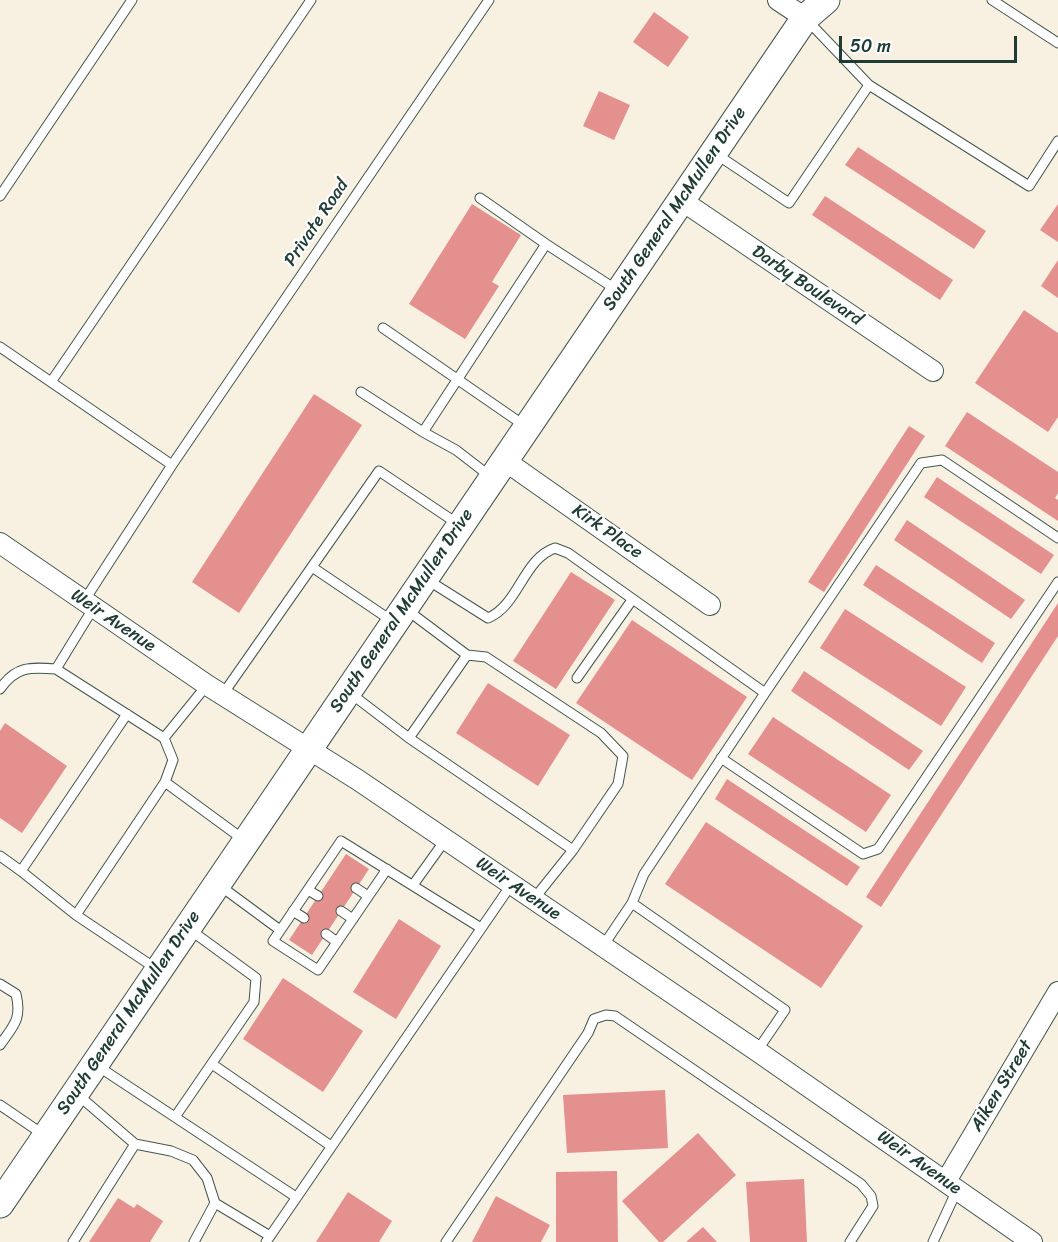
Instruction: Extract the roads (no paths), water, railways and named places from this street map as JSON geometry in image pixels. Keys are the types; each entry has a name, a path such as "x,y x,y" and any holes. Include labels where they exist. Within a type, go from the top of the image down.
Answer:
{"main road":[{"name":"South General McMullen Drive","path":"0,1203 714,152 808,9 826,0"}],"street":[{"path":"778,0 808,9"},
{"name":"Darby Boulevard","path":"681,200 933,371"},
{"name":"Kirk Place","path":"498,469 710,605"},
{"name":"Weir Avenue","path":"1,547 446,839 1032,1242"},
{"name":"Aiken Street","path":"952,1186 1058,992"}],"lane":[{"path":"0,196 132,0"},
{"path":"51,382 310,0"},
{"name":"Private Road","path":"56,669 89,604 172,465 489,0"},
{"path":"992,0 1058,43"},
{"path":"808,9 868,85 1029,186 1058,141"},
{"path":"714,152 789,202 868,85"},
{"path":"480,198 619,291"},
{"path":"423,432 546,244"},
{"path":"383,328 527,427"},
{"path":"0,347 172,465"},
{"path":"361,392 423,432 498,469"},
{"path":"603,945 633,903 644,874 921,464 942,460 1058,538"},
{"path":"164,738 215,689 312,567 379,471 460,525"},
{"path":"424,578 488,618 500,613 542,552 555,548 568,554 765,693"},
{"path":"312,567 467,655 486,657 601,733 623,756 618,784 573,850 533,900"},
{"path":"721,759 862,854 878,849 1058,582"},
{"path":"578,678 632,600"},
{"path":"410,738 467,655"},
{"path":"0,689 9,676 30,667 56,669 164,738 173,760 165,782 76,915"},
{"path":"347,691 410,738 573,850"},
{"path":"21,871 127,714"},
{"path":"165,782 245,841"},
{"path":"413,885 446,839"},
{"path":"387,869 318,970 273,941 341,841 387,869 413,885 481,928"},
{"path":"0,856 76,915 158,970"},
{"path":"324,867 333,873"},
{"path":"217,884 280,930"},
{"path":"75,1093 135,1144 171,1151 193,1160 207,1178 216,1203 268,1239 511,885"},
{"path":"356,888 368,896"},
{"path":"308,890 318,896"},
{"path":"633,903 785,1010 757,1051"},
{"path":"293,911 304,918"},
{"path":"341,911 353,919"},
{"path":"175,1117 254,1002 256,978 187,928"},
{"path":"326,934 337,942"},
{"path":"0,984 16,994 19,1009 17,1021 0,1045"},
{"path":"446,1242 588,1033 594,1019 606,1015 615,1016 861,1184 871,1196 873,1206 850,1242"},
{"path":"94,1064 296,1197"},
{"path":"212,1064 331,1146"},
{"path":"0,1105 46,1136"},
{"path":"73,1242 135,1144"},
{"path":"933,1242 952,1186"},
{"path":"194,1242 216,1203"}]}
